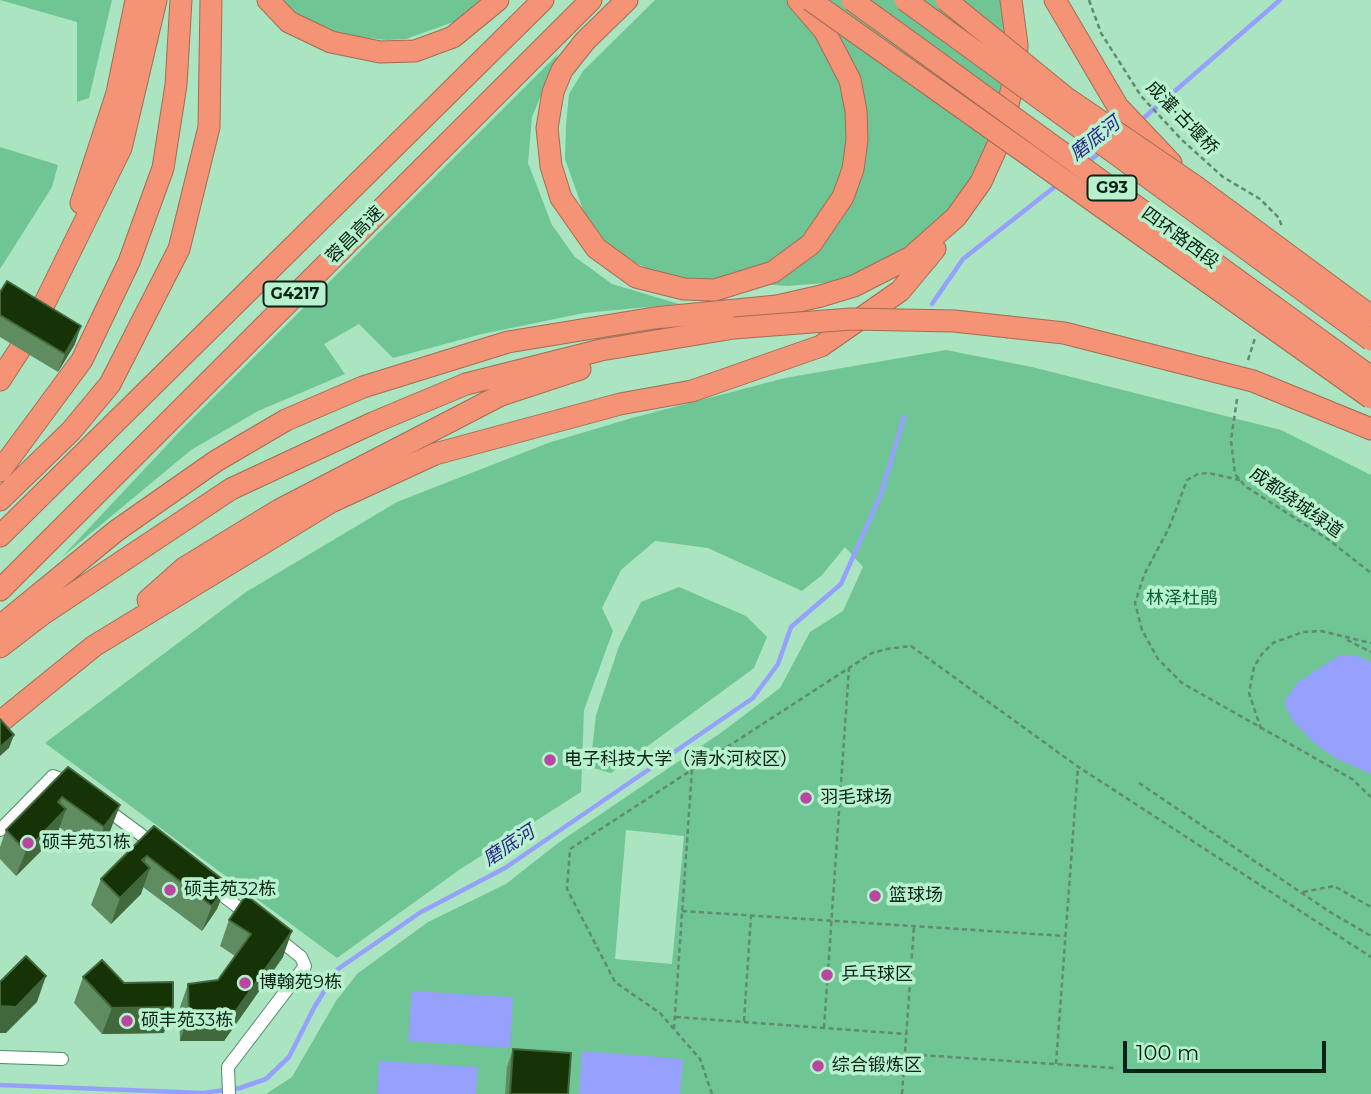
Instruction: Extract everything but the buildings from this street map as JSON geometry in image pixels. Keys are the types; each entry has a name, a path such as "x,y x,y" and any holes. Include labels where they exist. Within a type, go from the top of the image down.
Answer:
{"highway":[{"path":"29,335 86,191 113,105 136,0"},
{"path":"0,380 29,335 121,148 156,0"},
{"path":"0,471 82,360 129,262 163,167 176,85 181,0"},
{"path":"0,500 71,430 110,384 178,249 209,127 211,0"},
{"path":"268,0 289,22 331,42 380,52 415,51 453,37 498,0"},
{"name":"蓉昌高速","path":"0,536 543,0"},
{"name":"蓉昌高速","path":"0,590 591,0"},
{"path":"627,0 585,41 562,70 553,92 547,128 551,166 561,198 596,248 636,276 684,289 715,290 748,282 773,272 811,244 843,197 853,169 857,140 850,80 824,30 798,0"},
{"path":"810,0 1371,398"},
{"name":"四环路西段","path":"852,0 1371,377"},
{"name":"四环路西段","path":"905,0 1371,340"},
{"path":"946,0 1065,97 1195,186 1371,316"},
{"path":"94,646 331,502 435,454 620,404 692,391 821,346 900,291 944,239 977,187 1000,140 1010,103 1017,44 1011,0"},
{"path":"1055,0 1083,53 1118,107 1195,186"},
{"path":"0,626 116,531 216,461 286,420 363,387 508,342 643,320 777,306 854,286 888,271 932,241 956,217 977,187"},
{"path":"0,647 43,614 232,489 375,422 466,384 601,350 734,328 850,319 954,321 1064,333 1252,381 1371,429"},
{"path":"0,722 184,568 279,510 419,435 501,395 558,375 734,328"}],"street":[{"path":"0,830 53,776 67,780 78,789"},
{"path":"90,797 168,855"},
{"path":"202,880 293,950 301,957 304,966 228,1067 229,1094"},
{"path":"0,1057 62,1059"}],"path":[{"name":"成灌·古堰桥","path":"1089,0 1101,33 1141,96 1182,140 1223,177"},
{"name":"成都绕城绿道","path":"1237,399 1231,440 1235,474 1371,573"},
{"path":"1240,480 1208,473 1198,474 1187,480 1169,528 1144,575 1135,603 1142,630 1167,670 1182,683 1352,779 1371,796"},
{"path":"1261,729 1250,693 1254,667 1273,643 1303,632 1321,631 1371,643"},
{"path":"1341,637 1371,652"},
{"path":"712,1094 700,1059 660,1013 615,982 567,889 570,849 872,653 911,646 1078,767 1371,957"},
{"path":"824,1028 849,668"},
{"path":"1056,1064 1078,767"},
{"path":"674,1029 692,770"},
{"path":"1139,783 1371,936"},
{"path":"1302,892 1334,886 1371,907"},
{"path":"682,911 1066,936"},
{"path":"744,1022 751,916"},
{"path":"902,1094 914,927"},
{"path":"675,1017 906,1034"},
{"path":"905,1054 1114,1068"}],"green space":[{"path":"0,0 112,0 89,98 77,102 77,22"},
{"path":"284,0 481,0 459,20 406,39 387,40 330,34 295,14"},
{"path":"655,0 1001,0 1011,57 986,158 957,204 914,246 838,282 787,286 659,274 611,248 588,224 565,159 569,94 583,71"},
{"path":"558,54 532,117 528,163 552,225 575,257 612,284 679,304 584,313 482,334 393,358 359,324 324,344 345,374 258,411 191,450 61,558 183,428"},
{"path":"0,147 58,165 52,187 0,269"},
{"name":"电子科技大学（清水河校区）","path":"946,350 1032,367 1281,430 1371,475 1371,1094 266,1094 292,1077 336,1001 357,974 428,922 506,884 558,843 722,732 780,688 810,632 843,611 863,567 845,547 822,575 802,591 708,548 655,541 621,570 602,608 613,631 584,710 581,792 459,870 337,958 45,743 246,592 397,502 548,443 785,378","holes":["626,830 684,836 672,964 615,959"]},
{"path":"679,587 746,616 767,637 754,668 611,773 590,767 596,715 619,646 641,602"}],"water":[{"path":"1340,655 1354,655 1371,662 1371,774 1335,758 1313,742 1293,721 1285,706 1286,699 1298,682"},
{"path":"412,991 513,997 510,1048 408,1041"},
{"path":"582,1051 683,1059 680,1094 579,1094"},
{"path":"379,1061 478,1067 476,1094 377,1094"}],"waterway":[{"name":"磨底河","path":"1139,122 1280,0"},
{"name":"磨底河","path":"1087,163 1102,151"},
{"name":"磨底河","path":"932,304 963,259 1057,185"},
{"name":"磨底河","path":"0,1085 203,1093 240,1088 266,1079 289,1057 338,969 421,912 505,868 753,698 778,664 791,627 841,584 881,494 904,417"}],"place":[{"name":"电子科技大学（清水河校区）","path":"550,760"},
{"name":"羽毛球场","path":"806,798"},
{"name":"硕丰苑31栋","path":"28,843"},
{"name":"硕丰苑32栋","path":"170,890"},
{"name":"篮球场","path":"875,896"},
{"name":"乒乓球区","path":"827,975"},
{"name":"博翰苑9栋","path":"245,983"},
{"name":"硕丰苑33栋","path":"127,1021"},
{"name":"综合锻炼区","path":"818,1066"}],"park label":[{"name":"林泽杜鹃","path":"1182,599"}]}
